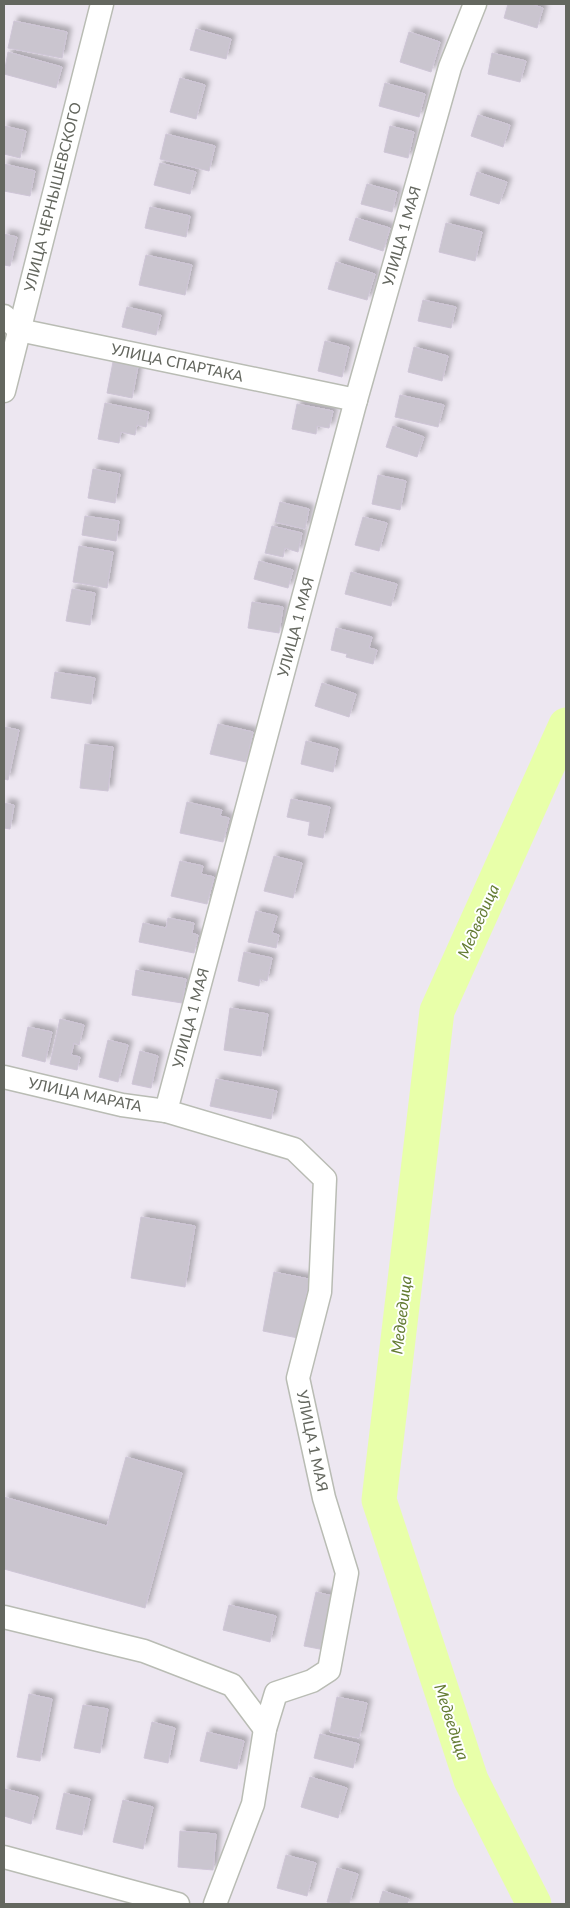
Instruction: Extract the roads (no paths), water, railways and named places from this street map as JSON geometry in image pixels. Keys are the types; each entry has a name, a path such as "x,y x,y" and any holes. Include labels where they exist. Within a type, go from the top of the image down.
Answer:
{"street":[{"name":"УЛИЦА ЧЕРНЫШЕВСКОГО","path":"4,390 11,323 102,4"},
{"name":"УЛИЦА 1 МАЯ","path":"215,1904 253,1804 265,1729 276,1693 312,1681 329,1670 348,1573 324,1498 298,1378 320,1292 325,1179 294,1149 166,1111 356,400 450,67 475,4"},
{"name":"УЛИЦА СПАРТАКА","path":"11,323 356,400"},
{"name":"УЛИЦА МАРАТА","path":"4,1077 122,1105 166,1111"},
{"path":"4,1617 144,1651 232,1685 265,1729"},
{"path":"4,1857 178,1904"}],"waterway":[{"name":"Медведица","path":"534,1904 471,1780 379,1500 437,1011 566,725"}]}
